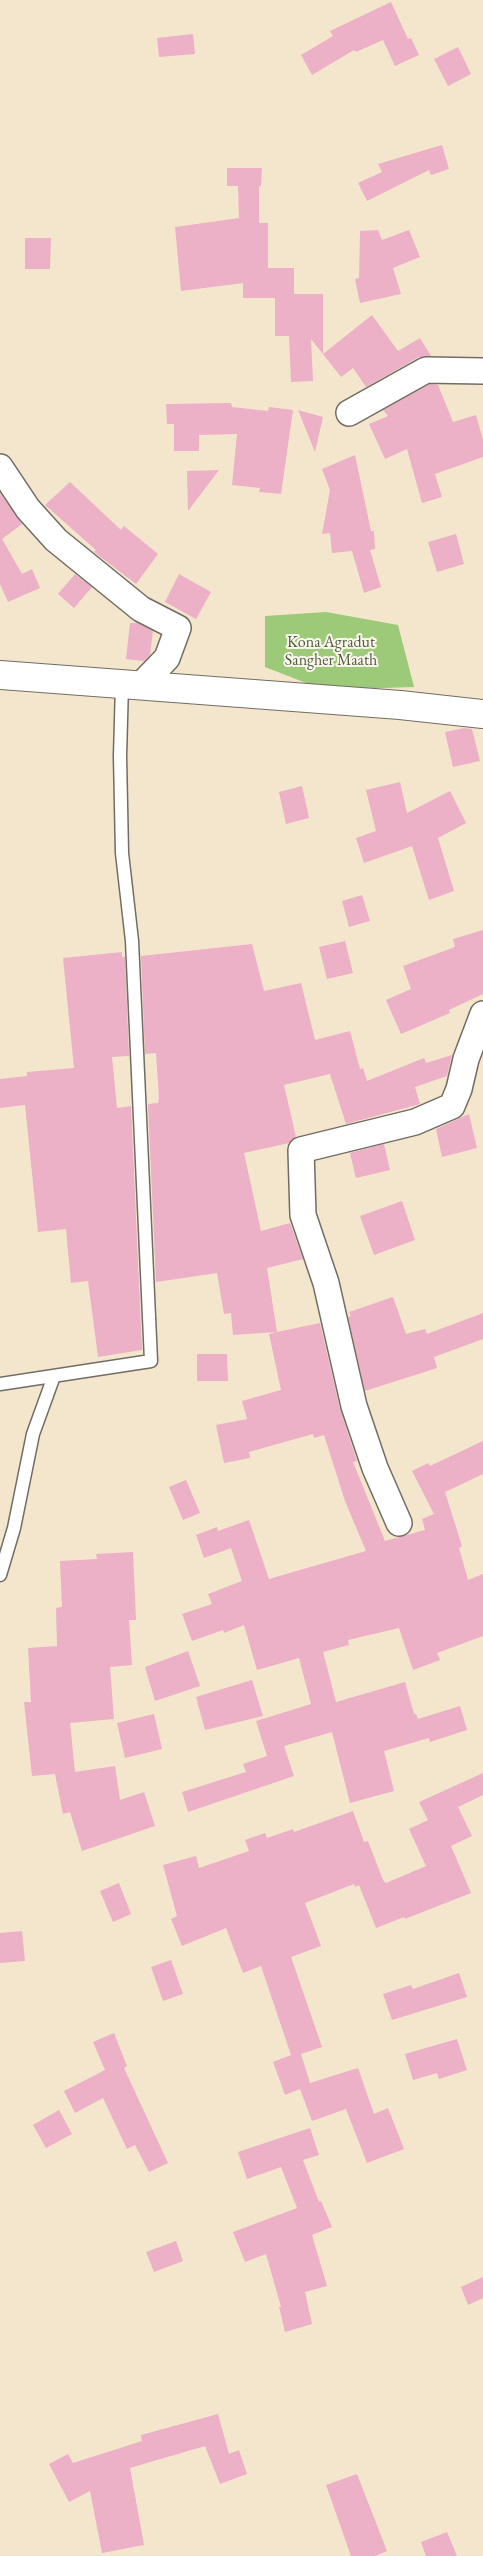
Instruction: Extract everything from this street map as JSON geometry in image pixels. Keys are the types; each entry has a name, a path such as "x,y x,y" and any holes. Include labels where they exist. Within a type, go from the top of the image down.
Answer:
{"main road":[{"path":"0,675 400,705 483,714"}],"street":[{"path":"349,413 426,370 483,371"},
{"path":"0,467 28,509 56,540 141,609 178,628 167,658 131,685"},
{"path":"399,1523 375,1468 354,1406 326,1283 303,1216 301,1150 415,1122 452,1106 459,1089 466,1059 483,1014"}],"lane":[{"path":"0,1384 151,1361 132,941 122,853 120,756 131,685"},
{"path":"0,1575 14,1528 33,1434 54,1376"}],"green space":[{"name":"Kona Agradut Sangher Maath","path":"326,612 398,625 414,687 324,690 265,667 265,616"}],"building":[{"path":"391,2 408,39 411,38 419,55 395,66 383,40 356,52 354,50 312,75 301,55 333,36 330,31"},
{"path":"193,34 195,54 159,57 157,38"},
{"path":"458,47 471,74 448,86 434,59"},
{"path":"442,145 449,169 431,175 429,170 367,201 358,183 382,172 378,164"},
{"path":"227,168 262,168 261,186 259,186 259,223 268,223 268,268 294,268 294,294 323,294 323,354 372,315 398,351 420,338 431,356 419,357 366,387 353,368 341,377 311,339 313,381 291,382 289,336 275,336 275,298 243,298 243,283 181,291 175,227 239,218 238,186 227,186"},
{"path":"378,230 382,240 409,230 420,257 393,268 401,294 360,303 355,279 359,278 360,231"},
{"path":"25,238 51,238 50,269 25,269"},
{"path":"430,384 438,385 453,422 476,415 483,440 483,457 435,474 442,497 422,503 407,449 385,459 369,424 388,416 383,410"},
{"path":"231,403 232,407 268,411 269,407 293,410 281,494 259,492 260,488 232,485 237,434 199,435 199,451 174,451 174,424 167,424 166,404"},
{"path":"298,410 323,417 315,452"},
{"path":"355,455 371,531 374,531 375,549 370,550 381,587 364,593 352,551 332,553 330,533 322,534 330,490 322,469"},
{"path":"219,470 188,511 187,471"},
{"path":"70,482 121,530 124,526 158,554 136,584 94,552 96,550 45,505"},
{"path":"0,493 22,524 2,539 22,574 32,569 40,588 8,602 0,584"},
{"path":"456,534 464,564 437,572 428,542"},
{"path":"75,574 92,587 74,608 58,594"},
{"path":"179,574 211,592 196,619 165,602"},
{"path":"130,623 138,623 153,631 150,655 144,661 126,659"},
{"path":"464,728 472,729 480,761 453,767 445,732"},
{"path":"400,782 407,813 450,791 466,823 438,838 454,891 429,900 412,846 364,863 356,838 376,831 366,790"},
{"path":"302,786 309,818 286,824 279,792"},
{"path":"362,895 370,921 349,927 342,901"},
{"path":"483,930 483,994 449,1010 450,1013 401,1034 386,1000 411,989 403,966 455,947 453,939"},
{"path":"345,941 353,973 327,979 319,947"},
{"path":"252,944 264,991 301,983 315,1040 350,1031 360,1069 363,1068 367,1081 424,1058 426,1063 452,1055 447,1076 415,1087 420,1104 346,1124 330,1074 284,1085 296,1137 289,1143 244,1153 261,1231 290,1223 303,1259 267,1268 277,1332 320,1323 340,1409 357,1461 353,1462 385,1541 425,1530 422,1519 434,1514 412,1471 428,1463 430,1466 483,1441 483,1474 445,1492 462,1546 459,1548 468,1580 483,1574 483,1636 437,1653 440,1660 413,1670 399,1628 348,1640 349,1645 323,1652 336,1702 405,1682 414,1714 416,1714 418,1719 460,1706 467,1730 430,1742 429,1738 384,1751 394,1791 350,1803 332,1732 284,1746 294,1776 188,1812 182,1792 246,1772 243,1764 267,1756 256,1721 311,1704 299,1658 257,1670 244,1625 224,1633 223,1630 192,1641 182,1614 212,1604 208,1594 242,1581 231,1548 204,1558 196,1535 217,1527 218,1531 249,1520 269,1579 366,1551 345,1501 324,1435 314,1438 313,1434 249,1452 250,1458 224,1463 216,1425 247,1419 242,1401 281,1390 269,1334 276,1332 233,1335 231,1313 224,1314 217,1273 156,1282 148,1104 158,1103 159,1098 156,1053 145,1054 141,956"},
{"path":"122,952 122,957 125,957 129,1056 112,1057 117,1108 131,1106 142,1350 98,1357 88,1281 71,1283 66,1229 38,1232 25,1105 0,1108 0,1079 27,1076 27,1072 74,1068 63,958"},
{"path":"469,1114 477,1148 442,1157 436,1129"},
{"path":"384,1144 390,1170 356,1178 350,1153"},
{"path":"402,1201 415,1240 374,1255 360,1216"},
{"path":"393,1297 406,1334 425,1329 427,1334 483,1313 483,1339 434,1357 437,1368 365,1391 348,1317 351,1316 349,1312"},
{"path":"197,1354 227,1354 228,1381 197,1381"},
{"path":"186,1480 200,1513 183,1520 169,1487"},
{"path":"133,1552 136,1620 129,1620 132,1665 110,1667 114,1719 70,1723 75,1772 115,1766 120,1800 144,1792 155,1826 82,1851 70,1812 63,1814 55,1774 32,1776 24,1702 31,1702 28,1648 57,1646 56,1608 62,1607 60,1561 97,1559 96,1554"},
{"path":"188,1651 200,1686 155,1701 145,1667"},
{"path":"252,1680 263,1716 205,1730 196,1697"},
{"path":"154,1714 162,1749 125,1758 117,1723"},
{"path":"483,1773 483,1795 458,1807 472,1836 451,1846 471,1893 405,1919 404,1917 376,1928 359,1885 355,1887 354,1884 305,1903 321,1946 291,1957 322,2047 301,2054 310,2083 358,2068 374,2114 388,2108 404,2149 367,2163 346,2109 312,2121 300,2089 285,2095 273,2062 291,2055 261,1966 243,1973 226,1928 182,1946 171,1919 177,1916 163,1865 196,1856 199,1868 249,1851 245,1840 265,1833 267,1838 293,1829 294,1832 353,1811 364,1842 368,1841 383,1880 386,1883 426,1866 409,1829 428,1820 419,1802"},
{"path":"119,1883 131,1914 113,1922 100,1891"},
{"path":"22,1931 25,1961 0,1963 0,1933"},
{"path":"171,1960 183,1994 163,2001 151,1967"},
{"path":"459,1973 467,1997 392,2020 383,1994 411,1985 413,1989"},
{"path":"114,2033 127,2066 124,2068 168,2163 149,2172 135,2145 127,2149 103,2098 75,2113 64,2091 105,2070 93,2042"},
{"path":"457,2039 467,2070 439,2079 437,2073 413,2080 405,2054"},
{"path":"59,2110 72,2134 46,2148 33,2125"},
{"path":"310,2128 319,2155 303,2160 319,2202 321,2201 332,2227 312,2235 327,2286 305,2292 312,2324 285,2332 279,2307 281,2307 266,2254 245,2262 233,2232 297,2208 281,2167 247,2179 238,2152"},
{"path":"176,2241 183,2261 154,2272 146,2252"},
{"path":"483,2277 483,2298 468,2305 461,2287"},
{"path":"218,2414 229,2454 239,2450 247,2474 220,2484 205,2446 130,2468 144,2545 102,2553 90,2491 69,2502 49,2464 68,2454 73,2463 142,2441 141,2435"},
{"path":"357,2474 387,2551 375,2556 351,2556 326,2485"},
{"path":"447,2532 457,2556 426,2556 421,2542"}]}
